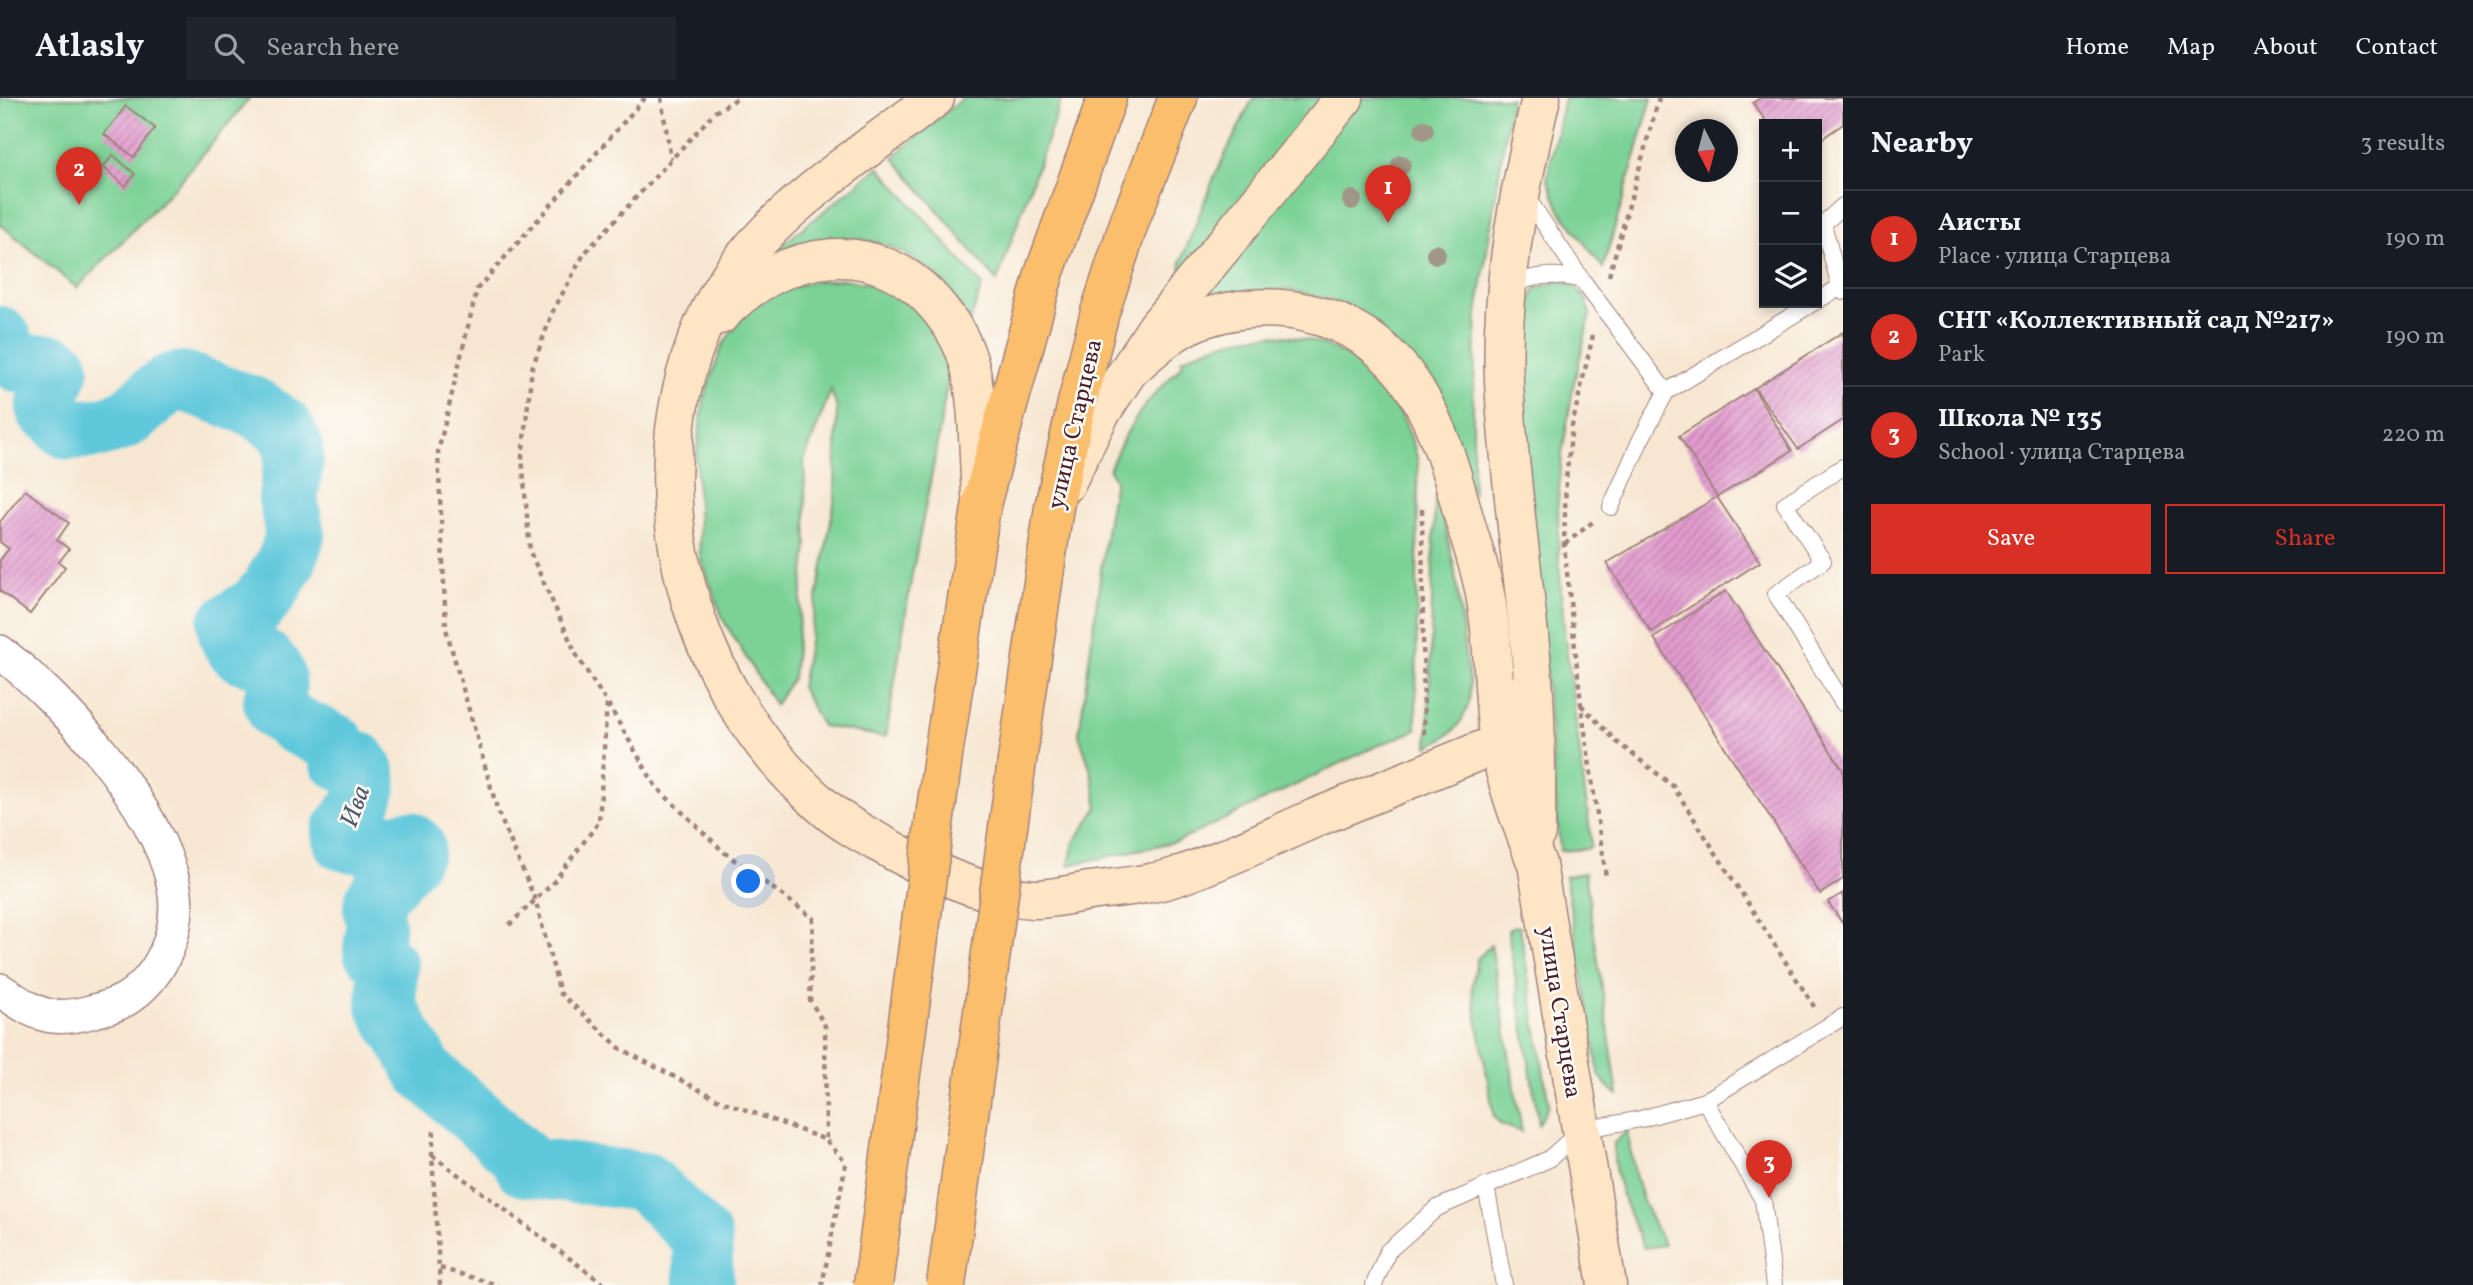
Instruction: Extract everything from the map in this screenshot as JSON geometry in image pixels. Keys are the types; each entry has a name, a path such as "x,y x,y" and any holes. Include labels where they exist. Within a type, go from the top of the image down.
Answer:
{"main road":[{"path":"935,98 783,217 737,266 719,294 690,360 681,393 674,435 672,488 678,544 689,601 713,662 744,716 778,762 827,809 876,841 927,869 980,889 1036,899 1172,878 1500,743 1533,680"},
{"path":"873,1285 944,748 982,501 1044,274 1107,98"},
{"name":"улица Старцева","path":"946,1285 1054,507 1100,312 1130,220 1178,98"},
{"path":"1054,507 1100,414 1157,327 1344,98"},
{"path":"1537,864 1533,680 1504,381 1507,289 1520,187 1541,98"},
{"path":"690,360 713,322 733,302 755,283 786,268 813,260 844,258 869,260 888,268 930,296 958,337 970,366 982,501"},
{"name":"улица Старцева","path":"1129,370 1175,332 1221,313 1273,309 1319,315 1363,336 1386,353 1406,374 1424,401 1450,467 1486,599 1500,743 1516,810 1537,864 1607,1285"}],"street":[{"path":"0,652 63,707 116,773 161,848 172,878 177,912 164,956 150,979 128,998 112,1006 69,1017 50,1016 34,1011 0,990"}],"lane":[{"path":"1520,187 1582,280 1666,392"},
{"path":"1822,298 1841,289 1823,224 1843,206"},
{"path":"1507,289 1520,281 1542,275 1560,274 1582,280"},
{"path":"1611,507 1640,439 1666,392 1805,308"},
{"path":"1843,467 1785,503 1823,561 1776,594 1843,703"},
{"path":"1374,1285 1388,1251 1437,1208 1549,1159 1581,1130 1641,1119 1705,1101 1843,1017"},
{"path":"1705,1101 1763,1200 1773,1285"},
{"path":"1486,1186 1504,1285"}],"path":[{"path":"645,98 477,289 438,452 446,629 498,812 535,899 560,993 621,1049 717,1099 826,1140 846,1163 822,1285"},
{"path":"661,98 671,160"},
{"path":"737,98 715,112 584,254 553,311 531,368 522,457 530,552 577,656 656,787 725,853 813,918 810,1000 825,1027 826,1140"},
{"path":"1414,740 1424,735 1422,506"},
{"path":"1564,544 1611,507"},
{"path":"509,925 552,884 599,822 607,703"},
{"path":"1581,704 1617,742 1673,786 1803,989"},
{"path":"434,1132 432,1155 440,1285"},
{"path":"432,1155 605,1285"},
{"path":"440,1268 498,1285"}],"green space":[{"path":"0,98 250,98 176,186 77,288 0,224"},
{"path":"963,98 1062,98 997,281 893,157"},
{"path":"1253,98 1325,98 1182,276 1181,262 1215,175"},
{"path":"1360,98 1511,98 1477,314 1473,494 1377,323 1334,301 1286,289 1198,294"},
{"path":"1564,98 1652,98 1603,268 1560,210 1547,178"},
{"path":"879,167 982,285 970,322 949,290 929,270 905,254 879,243 842,239 782,254 782,245"},
{"path":"844,279 876,286 900,297 934,328 951,361 912,574 886,737 822,726 801,687 835,498 837,409 831,390 804,461 807,546 793,677 775,705 724,621 700,557 696,455 704,398 722,346 741,318 765,296 810,282"},
{"path":"1561,280 1576,287 1587,301 1590,315 1574,383 1562,454 1558,501 1559,564 1565,638 1591,846 1586,849 1560,851 1524,415 1530,303 1535,289"},
{"path":"1269,335 1298,338 1346,355 1384,388 1398,409 1409,434 1418,461 1416,730 1370,749 1179,841 1069,865 1074,842 1098,807 1091,771 1079,735 1115,480 1109,470 1131,425 1149,401 1183,365 1181,360 1223,343"},
{"path":"1435,495 1447,533 1455,573 1470,694 1465,714 1457,726 1428,747"},
{"path":"1585,873 1618,1095 1599,1075 1565,876"},
{"path":"1515,926 1520,927 1549,1105 1539,1124 1508,932"},
{"path":"1491,945 1522,1132 1502,1125 1494,1117 1472,989 1477,959"},
{"path":"1627,1131 1642,1199 1664,1245 1644,1248 1618,1184 1614,1143"}],"building":[{"path":"1760,98 1843,98 1843,124 1822,139 1822,119 1764,119 1753,103"},
{"path":"126,106 155,128 134,157 104,134"},
{"path":"113,155 135,174 125,186 103,167"},
{"path":"1843,332 1843,420 1798,449 1755,388"},
{"path":"1754,389 1792,451 1717,497 1679,436"},
{"path":"25,490 69,523 57,540 69,549 59,562 65,567 30,614 0,591 0,560 9,549 0,542 0,522"},
{"path":"1717,497 1760,562 1651,632 1607,563"},
{"path":"1726,591 1843,770 1843,879 1820,894 1654,638"},
{"path":"1843,893 1843,924 1828,902"}],"waterway":[{"name":"Ива","path":"0,336 15,361 50,364 60,368 46,406 47,411 57,416 69,430 99,428 117,423 133,414 171,383 183,381 254,407 284,428 293,445 294,462 288,498 295,535 288,558 270,590 257,605 227,625 228,631 232,643 240,652 245,655 258,655 273,669 277,681 273,701 277,711 294,724 336,744 339,760 356,760 363,768 367,787 360,806 342,831 343,841 381,845 407,840 415,846 413,853 373,905 373,951 388,966 386,1006 425,1072 519,1155 525,1167 645,1182 702,1238 704,1285"}],"place":[{"name":"СНТ «Коллективный сад №217»","path":"79,205"},
{"name":"Аисты","path":"1388,223"},
{"name":"Школа № 135","path":"1769,1198"}]}
